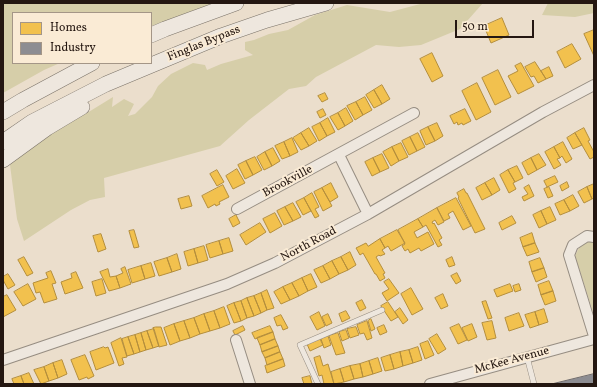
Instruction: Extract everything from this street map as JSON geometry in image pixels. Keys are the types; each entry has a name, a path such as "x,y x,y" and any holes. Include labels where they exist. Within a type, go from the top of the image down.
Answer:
{"main road":[{"path":"152,30 202,10 232,3"},
{"path":"152,35 236,3"},
{"name":"Finglas Bypass","path":"3,142 32,122 106,84 221,36 267,20 326,3"},
{"path":"3,160 47,128 116,86 186,54 267,20"},
{"path":"3,99 73,64"},
{"path":"3,112 90,64"}],"street":[{"name":"North Road","path":"3,360 227,284 275,263 368,214 594,84"},
{"name":"Brookville","path":"238,209 414,113"},
{"path":"339,155 368,214"},
{"name":"McKee Avenue","path":"430,384 594,337 569,255 573,245 587,236 594,237"},
{"path":"236,340 250,384"}],"lane":[{"path":"318,384 300,345 382,310"},
{"path":"527,357 534,384"}],"shaded area":[{"path":"3,3 220,3 152,26 152,12 12,12 12,64 58,64 3,93"},
{"path":"424,3 483,3 460,29 421,45 399,47 376,45 316,77 306,86 289,89 249,120 220,146 104,178 105,197 90,200 71,210 24,241 17,219 10,165 15,156 70,120 87,113 113,97 112,107 124,99 134,104 128,116 135,114 152,97 158,86 171,74 193,63 205,65 207,70 221,64 253,55 245,50 245,42 269,34 288,30 315,15 347,5 390,12"},
{"path":"548,3 594,3 594,13 575,17 542,15"},
{"path":"592,240 594,241 594,315 575,256 580,246"}],"building: Homes":[{"path":"502,18 509,35 491,43 484,26"},
{"path":"594,30 594,56 584,34"},
{"path":"572,44 581,59 565,68 557,52"},
{"path":"432,53 443,76 432,82 420,59"},
{"path":"535,62 546,79 538,83 534,76 531,77 525,67"},
{"path":"521,63 534,86 518,94 508,76 518,71 515,66"},
{"path":"549,67 553,76 546,79 541,71"},
{"path":"498,70 511,97 495,105 482,78"},
{"path":"477,83 491,112 476,120 462,91"},
{"path":"382,85 390,99 382,104 374,90"},
{"path":"374,90 382,104 374,108 366,95"},
{"path":"325,93 328,99 322,102 318,96"},
{"path":"365,97 372,110 363,115 356,102"},
{"path":"356,102 363,115 355,120 347,106"},
{"path":"346,108 353,121 345,126 338,113"},
{"path":"323,109 326,115 320,118 317,112"},
{"path":"465,109 471,121 463,125 462,123 458,125 457,122 454,124 450,116"},
{"path":"338,113 345,126 338,130 330,117"},
{"path":"328,118 335,132 327,136 320,123"},
{"path":"320,123 327,136 319,141 312,127"},
{"path":"437,123 443,136 435,141 428,127"},
{"path":"428,127 435,141 426,145 420,131"},
{"path":"309,128 317,141 309,146 301,133"},
{"path":"584,128 590,140 588,141 594,152 594,157 590,159 575,133"},
{"path":"301,133 309,146 301,150 293,138"},
{"path":"418,133 425,147 417,151 410,137"},
{"path":"575,133 582,145 573,149 567,138"},
{"path":"410,137 417,151 409,155 402,141"},
{"path":"292,138 298,152 290,156 284,142"},
{"path":"284,142 290,156 282,159 275,146"},
{"path":"563,142 572,159 566,163 562,156 560,158 554,147"},
{"path":"401,143 408,157 399,161 392,147"},
{"path":"392,147 399,161 391,166 383,152"},
{"path":"554,147 560,158 557,159 561,165 554,169 545,152"},
{"path":"273,148 280,161 272,166 265,152"},
{"path":"265,152 272,166 264,170 257,157"},
{"path":"382,154 389,168 380,172 373,158"},
{"path":"539,154 546,165 537,170 531,158"},
{"path":"255,157 262,170 253,175 246,161"},
{"path":"373,158 380,172 372,176 365,162"},
{"path":"531,158 537,170 528,175 522,163"},
{"path":"246,161 253,175 245,179 238,165"},
{"path":"517,166 523,178 515,182 508,170"},
{"path":"237,169 245,183 233,189 226,176"},
{"path":"217,170 224,182 217,186 210,174"},
{"path":"508,170 515,182 513,183 516,189 509,193 500,175"},
{"path":"555,176 558,182 547,187 544,181"},
{"path":"494,178 500,190 492,195 485,183"},
{"path":"567,182 569,187 562,191 560,186"},
{"path":"331,183 338,197 330,202 322,188"},
{"path":"485,183 492,195 482,200 476,188"},
{"path":"594,184 594,198 592,199 587,187"},
{"path":"223,185 229,197 219,202 220,204 216,206 215,204 208,208 202,196"},
{"path":"529,185 534,196 524,201 522,197 528,194 524,188"},
{"path":"549,187 553,196 548,198 544,189"},
{"path":"587,187 592,199 584,203 578,192"},
{"path":"322,188 332,206 323,211 314,192"},
{"path":"464,189 485,229 475,233 458,198 457,193"},
{"path":"312,193 319,207 315,209 319,216 315,218 304,198"},
{"path":"573,195 579,206 570,211 564,200"},
{"path":"189,196 192,206 181,209 178,199"},
{"path":"304,198 311,211 303,215 296,202"},
{"path":"456,198 471,226 463,230 453,211 448,214 450,218 444,221 437,208"},
{"path":"564,200 570,211 560,215 555,204"},
{"path":"293,203 301,217 293,221 285,207"},
{"path":"285,207 293,221 284,225 277,211"},
{"path":"550,207 556,220 547,224 541,211"},
{"path":"437,208 444,222 438,225 435,220 432,222 442,238 439,240 442,245 438,247 426,225 423,227 418,219"},
{"path":"541,211 547,224 539,228 533,215"},
{"path":"275,213 282,226 270,233 263,219"},
{"path":"236,215 240,223 233,227 229,219"},
{"path":"512,216 516,223 502,230 499,223"},
{"path":"418,219 423,227 414,232 417,238 428,232 434,244 421,251 419,248 410,253 408,249 405,251 402,246 405,244 398,230"},
{"path":"260,223 266,232 246,245 240,235"},
{"path":"134,230 139,247 134,248 129,231"},
{"path":"397,230 405,243 391,251 388,246 385,248 380,239"},
{"path":"532,233 535,243 523,247 520,238"},
{"path":"101,234 106,249 98,252 93,236"},
{"path":"229,238 233,251 223,254 219,241"},
{"path":"380,239 385,248 382,250 385,254 376,257 385,273 383,274 385,278 380,281 363,253 360,255 356,248 366,243 368,246"},
{"path":"219,241 223,254 210,258 206,245"},
{"path":"535,243 539,252 527,256 523,247"},
{"path":"204,246 208,260 198,263 194,249"},
{"path":"194,249 198,263 188,266 184,252"},
{"path":"350,252 356,265 348,270 341,257"},
{"path":"177,254 181,269 172,272 167,258"},
{"path":"24,257 33,273 27,276 18,260"},
{"path":"341,257 348,270 339,274 332,261"},
{"path":"452,257 455,265 449,267 446,260"},
{"path":"167,258 172,272 159,276 154,262"},
{"path":"540,258 544,268 532,272 529,262"},
{"path":"332,261 339,274 330,279 323,266"},
{"path":"151,263 155,276 145,279 141,266"},
{"path":"141,266 145,279 132,283 128,270"},
{"path":"323,266 330,279 321,283 314,270"},
{"path":"125,267 131,284 120,288 116,276 123,273 121,269"},
{"path":"544,268 547,277 536,282 532,272"},
{"path":"108,269 110,277 116,276 120,288 109,291 100,272"},
{"path":"51,271 56,283 52,284 57,299 44,303 40,292 36,293 33,283 48,278 46,273"},
{"path":"76,272 83,288 65,294 61,282 72,278 71,274"},
{"path":"457,273 461,281 456,284 451,276"},
{"path":"8,274 15,285 8,289 3,277"},
{"path":"311,274 317,287 308,291 302,278"},
{"path":"302,278 308,291 299,296 292,283"},
{"path":"102,279 106,293 96,296 92,282"},
{"path":"389,279 399,293 387,301 382,293 389,289 384,282"},
{"path":"549,281 553,291 541,295 538,285"},
{"path":"292,283 299,296 290,300 283,287"},
{"path":"28,284 36,299 23,306 14,292"},
{"path":"510,284 513,291 497,297 494,290"},
{"path":"519,284 521,290 515,292 513,286"},
{"path":"283,287 290,300 281,304 274,292"},
{"path":"411,288 423,309 412,315 401,294"},
{"path":"267,290 274,308 267,310 261,293"},
{"path":"553,291 556,301 545,305 541,295"},
{"path":"261,293 267,310 261,313 254,296"},
{"path":"443,294 448,306 441,309 435,298"},
{"path":"7,295 16,310 3,317 3,297"},
{"path":"254,296 261,313 254,316 247,298"},
{"path":"247,298 254,316 247,318 241,301"},
{"path":"362,300 366,308 360,311 356,303"},
{"path":"241,301 247,318 241,321 234,303"},
{"path":"486,301 492,318 488,319 482,302"},
{"path":"388,302 398,317 391,321 381,306"},
{"path":"234,303 241,321 234,323 227,306"},
{"path":"224,307 230,324 220,328 214,311"},
{"path":"400,308 408,320 403,324 395,312"},
{"path":"544,309 548,322 539,325 535,312"},
{"path":"214,311 220,328 210,331 204,314"},
{"path":"346,311 350,318 342,322 339,314"},
{"path":"319,312 325,326 317,330 310,317"},
{"path":"535,312 539,325 530,328 525,315"},
{"path":"519,313 524,326 509,331 505,318"},
{"path":"204,314 210,331 200,334 194,318"},
{"path":"328,314 332,323 326,326 322,317"},
{"path":"281,315 288,328 283,330 281,325 277,326 274,318"},
{"path":"194,318 200,334 190,338 184,321"},
{"path":"371,319 375,329 371,331 368,321"},
{"path":"184,321 190,338 180,341 174,324"},
{"path":"367,321 372,338 367,340 364,333 360,334 357,325"},
{"path":"492,321 496,338 487,340 482,323"},
{"path":"174,324 180,341 170,345 164,328"},
{"path":"459,324 467,340 458,344 450,328"},
{"path":"472,324 477,337 468,341 462,328"},
{"path":"384,325 387,332 380,335 377,328"},
{"path":"243,326 245,330 235,335 233,331"},
{"path":"270,326 273,332 255,339 252,333"},
{"path":"161,327 167,345 159,347 153,328"},
{"path":"356,327 359,335 350,338 347,329"},
{"path":"154,329 159,346 153,348 147,331"},
{"path":"346,330 349,338 342,341 339,332"},
{"path":"147,331 153,348 146,350 141,333"},
{"path":"273,332 275,339 260,345 257,338"},
{"path":"141,333 146,350 140,352 135,335"},
{"path":"338,333 345,353 336,355 329,336"},
{"path":"437,334 446,349 438,354 429,339"},
{"path":"135,335 140,352 134,354 128,337"},
{"path":"328,336 331,345 324,348 321,339"},
{"path":"128,337 134,354 127,356 122,339"},
{"path":"121,338 127,357 122,358 124,364 119,366 111,343"},
{"path":"275,339 278,346 262,352 260,345"},
{"path":"320,339 323,345 310,351 307,344"},
{"path":"428,341 434,355 425,359 420,344"},
{"path":"278,346 280,352 265,358 262,352"},
{"path":"108,347 114,363 96,370 90,352"},
{"path":"418,347 422,360 413,363 409,350"},
{"path":"409,350 413,363 403,366 400,352"},
{"path":"280,352 283,359 267,365 265,358"},
{"path":"400,352 403,366 394,369 390,355"},
{"path":"85,355 94,376 88,379 87,377 79,380 71,360"},
{"path":"390,355 394,369 385,371 381,358"},
{"path":"320,356 323,366 328,364 334,384 324,384 322,375 319,376 314,358"},
{"path":"378,358 382,371 373,374 369,361"},
{"path":"283,359 285,366 267,373 265,366"},
{"path":"62,360 67,374 58,378 53,363"},
{"path":"369,361 373,374 363,377 360,364"},
{"path":"53,363 58,378 49,381 44,367"},
{"path":"360,364 363,377 354,379 350,366"},
{"path":"350,366 354,379 344,382 340,369"},
{"path":"44,367 49,381 41,384 34,370"},
{"path":"340,369 344,382 334,384 331,372"},
{"path":"29,373 34,384 24,384 21,376"},
{"path":"21,376 24,384 14,384 12,379"},
{"path":"310,376 312,384 304,384 302,378"}],"building: Industry":[{"path":"594,374 594,384 552,384"}]}
